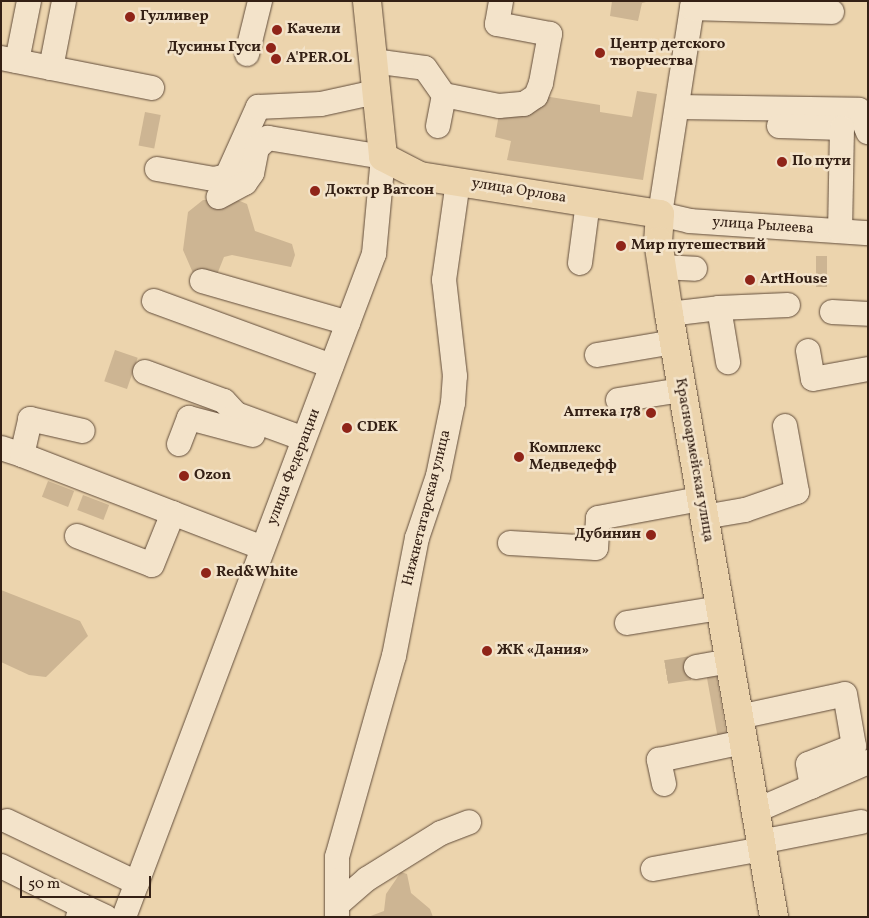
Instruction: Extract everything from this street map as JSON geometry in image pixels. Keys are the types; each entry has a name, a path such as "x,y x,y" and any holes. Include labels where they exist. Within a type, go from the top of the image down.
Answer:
{"main road":[{"name":"улица Федерации","path":"367,1 383,157"},
{"name":"улица Орлова","path":"383,157 420,176 660,214"},
{"name":"Красноармейская улица","path":"660,214 662,267 669,314 761,846 771,916"}],"street":[{"path":"29,1 9,60 152,88"},
{"path":"51,68 64,1"},
{"path":"247,54 260,1"},
{"path":"373,61 425,68 444,95 499,106 524,104 536,96 550,34 497,24 501,1"},
{"path":"693,4 832,12"},
{"name":"Красноармейская улица","path":"660,214 693,4"},
{"path":"157,169 214,179 227,176 258,107 321,104 376,92"},
{"path":"438,126 444,95"},
{"path":"678,108 859,110 868,132"},
{"path":"779,126 842,128 840,231"},
{"path":"219,197 245,183 252,173 257,148 268,138 383,157"},
{"name":"улица Федерации","path":"124,917 374,254 383,157"},
{"name":"Нижнетатарская улица","path":"337,911 337,858 391,665 417,538 438,476 452,403 455,376 444,280 458,182"},
{"path":"580,263 588,202"},
{"name":"улица Рылеева","path":"660,214 690,221 868,233"},
{"path":"662,267 695,269"},
{"path":"202,281 348,323"},
{"path":"154,301 332,366"},
{"path":"669,314 719,308 788,305"},
{"path":"719,308 728,362"},
{"path":"832,312 868,314"},
{"path":"597,354 674,342"},
{"path":"808,351 813,379 868,369"},
{"path":"145,372 224,400 236,414 302,446"},
{"path":"618,400 682,390"},
{"path":"179,444 189,418 216,422 302,446"},
{"path":"83,430 30,419 12,451 263,548"},
{"path":"510,543 596,548 598,518 702,508 745,510 797,492 785,426"},
{"path":"77,536 152,565 173,513"},
{"path":"627,623 720,608"},
{"path":"696,667 729,661"},
{"path":"664,784 659,760 845,694 854,746 808,764 812,787"},
{"path":"755,811 868,762"},
{"path":"7,821 137,883"},
{"path":"337,911 367,879 440,833 469,822"},
{"path":"653,869 862,822"},
{"path":"1,866 80,912 106,917"}],"shaded area":[{"path":"612,1 650,1 642,3 638,21 610,16"},
{"path":"637,91 657,94 643,180 507,160 511,141 495,137 499,114 544,96 600,105 600,112 632,117"},
{"path":"145,112 161,115 154,148 139,145"},
{"path":"235,199 247,204 255,231 292,244 295,255 291,267 232,255 224,257 216,277 193,273 183,250 188,212 203,200"},
{"path":"816,256 827,256 827,287 816,287"},
{"path":"115,350 138,358 127,389 104,381"},
{"path":"48,481 74,491 68,507 42,497"},
{"path":"83,495 109,505 103,520 77,510"},
{"path":"1,590 80,621 88,636 46,677 29,675 1,662"},
{"path":"715,666 726,733 718,739 705,667"},
{"path":"401,872 407,874 411,893 430,909 433,917 368,917 384,911 386,894"}],"tunnel":[{"path":"666,672 696,667"}],"place":[{"name":"Гулливер","path":"130,17"},
{"name":"Качели","path":"277,30"},
{"name":"Дусины Гуси","path":"271,48"},
{"name":"Центр детского творчества","path":"600,53"},
{"name":"A'PER.OL","path":"276,59"},
{"name":"По пути","path":"782,162"},
{"name":"Доктор Ватсон","path":"315,191"},
{"name":"Мир путешествий","path":"621,246"},
{"name":"ArtHouse","path":"750,280"},
{"name":"Аптека 178","path":"651,413"},
{"name":"CDEK","path":"347,428"},
{"name":"Комплекс Медведефф","path":"519,457"},
{"name":"Ozon","path":"184,476"},
{"name":"Дубинин","path":"651,535"},
{"name":"Red&White","path":"206,573"},
{"name":"ЖК «Дания»","path":"487,651"}]}
